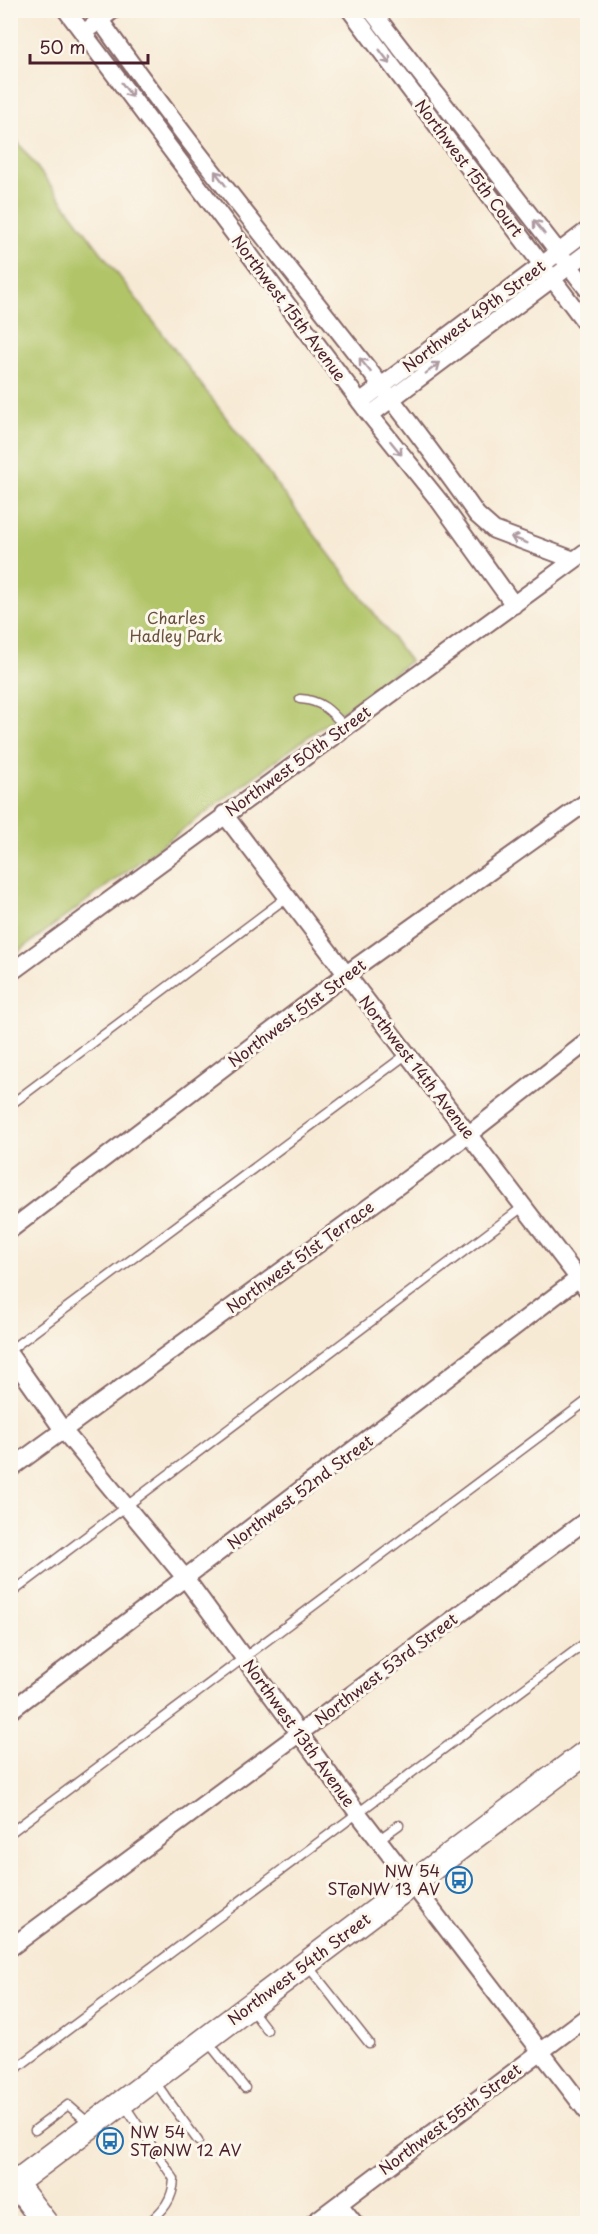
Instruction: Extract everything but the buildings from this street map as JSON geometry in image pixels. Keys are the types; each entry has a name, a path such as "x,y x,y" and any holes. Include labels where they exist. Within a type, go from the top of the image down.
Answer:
{"main road":[{"name":"Northwest 54th Street","path":"12,2182 92,2125 586,1754"},
{"path":"12,2182 46,2223"}],"street":[{"name":"Northwest 15th Court","path":"350,10 588,326"},
{"name":"Northwest 15th Court","path":"371,10 588,290"},
{"name":"Northwest 15th Avenue","path":"73,13 83,32 514,604"},
{"path":"83,32 102,14"},
{"name":"Northwest 15th Avenue","path":"102,14 240,205 386,392 474,512 494,530 581,555"},
{"path":"404,83 418,73"},
{"path":"223,218 240,205"},
{"name":"Northwest 49th Street","path":"467,332 542,265 588,230"},
{"name":"Northwest 49th Street","path":"365,409 467,332 552,279 588,252"},
{"path":"307,332 326,317"},
{"path":"456,525 474,512"},
{"name":"Northwest 50th Street","path":"10,973 224,814 581,555"},
{"name":"Northwest 51st Street","path":"10,1230 345,975 588,801"},
{"name":"Northwest 14th Avenue","path":"224,814 345,975 524,1206 585,1280"},
{"name":"Northwest 51st Terrace","path":"10,1469 469,1134 588,1041"},
{"name":"Northwest 52nd Street","path":"10,1711 585,1280"},
{"name":"Northwest 13th Avenue","path":"10,1352 63,1430 186,1579 411,1884 588,2113"},
{"name":"Northwest 53rd Street","path":"10,1948 588,1519"},
{"name":"Northwest 55th Street","path":"312,2223 588,2016"},
{"path":"339,2204 355,2223"}],"lane":[{"path":"300,699 314,700 326,706 345,727"},
{"path":"10,1105 287,897"},
{"path":"10,1352 407,1054"},
{"path":"10,1594 524,1206"},
{"path":"10,1833 588,1400"},
{"path":"10,2073 588,1641"},
{"path":"378,1840 399,1825"},
{"path":"306,1963 369,2043"},
{"path":"249,2006 267,2030"},
{"path":"206,2039 245,2088"},
{"path":"153,2079 198,2141"},
{"path":"122,2102 174,2179 169,2202 162,2212 147,2223"},
{"path":"35,2130 68,2105 92,2125"}],"green space":[{"name":"Charles Hadley Park","path":"10,133 410,661 11,957"}],"place":[{"name":"NW 54 ST@NW 13 AV","path":"459,1880"},
{"name":"NW 54 ST@NW 12 AV","path":"110,2141"}]}
